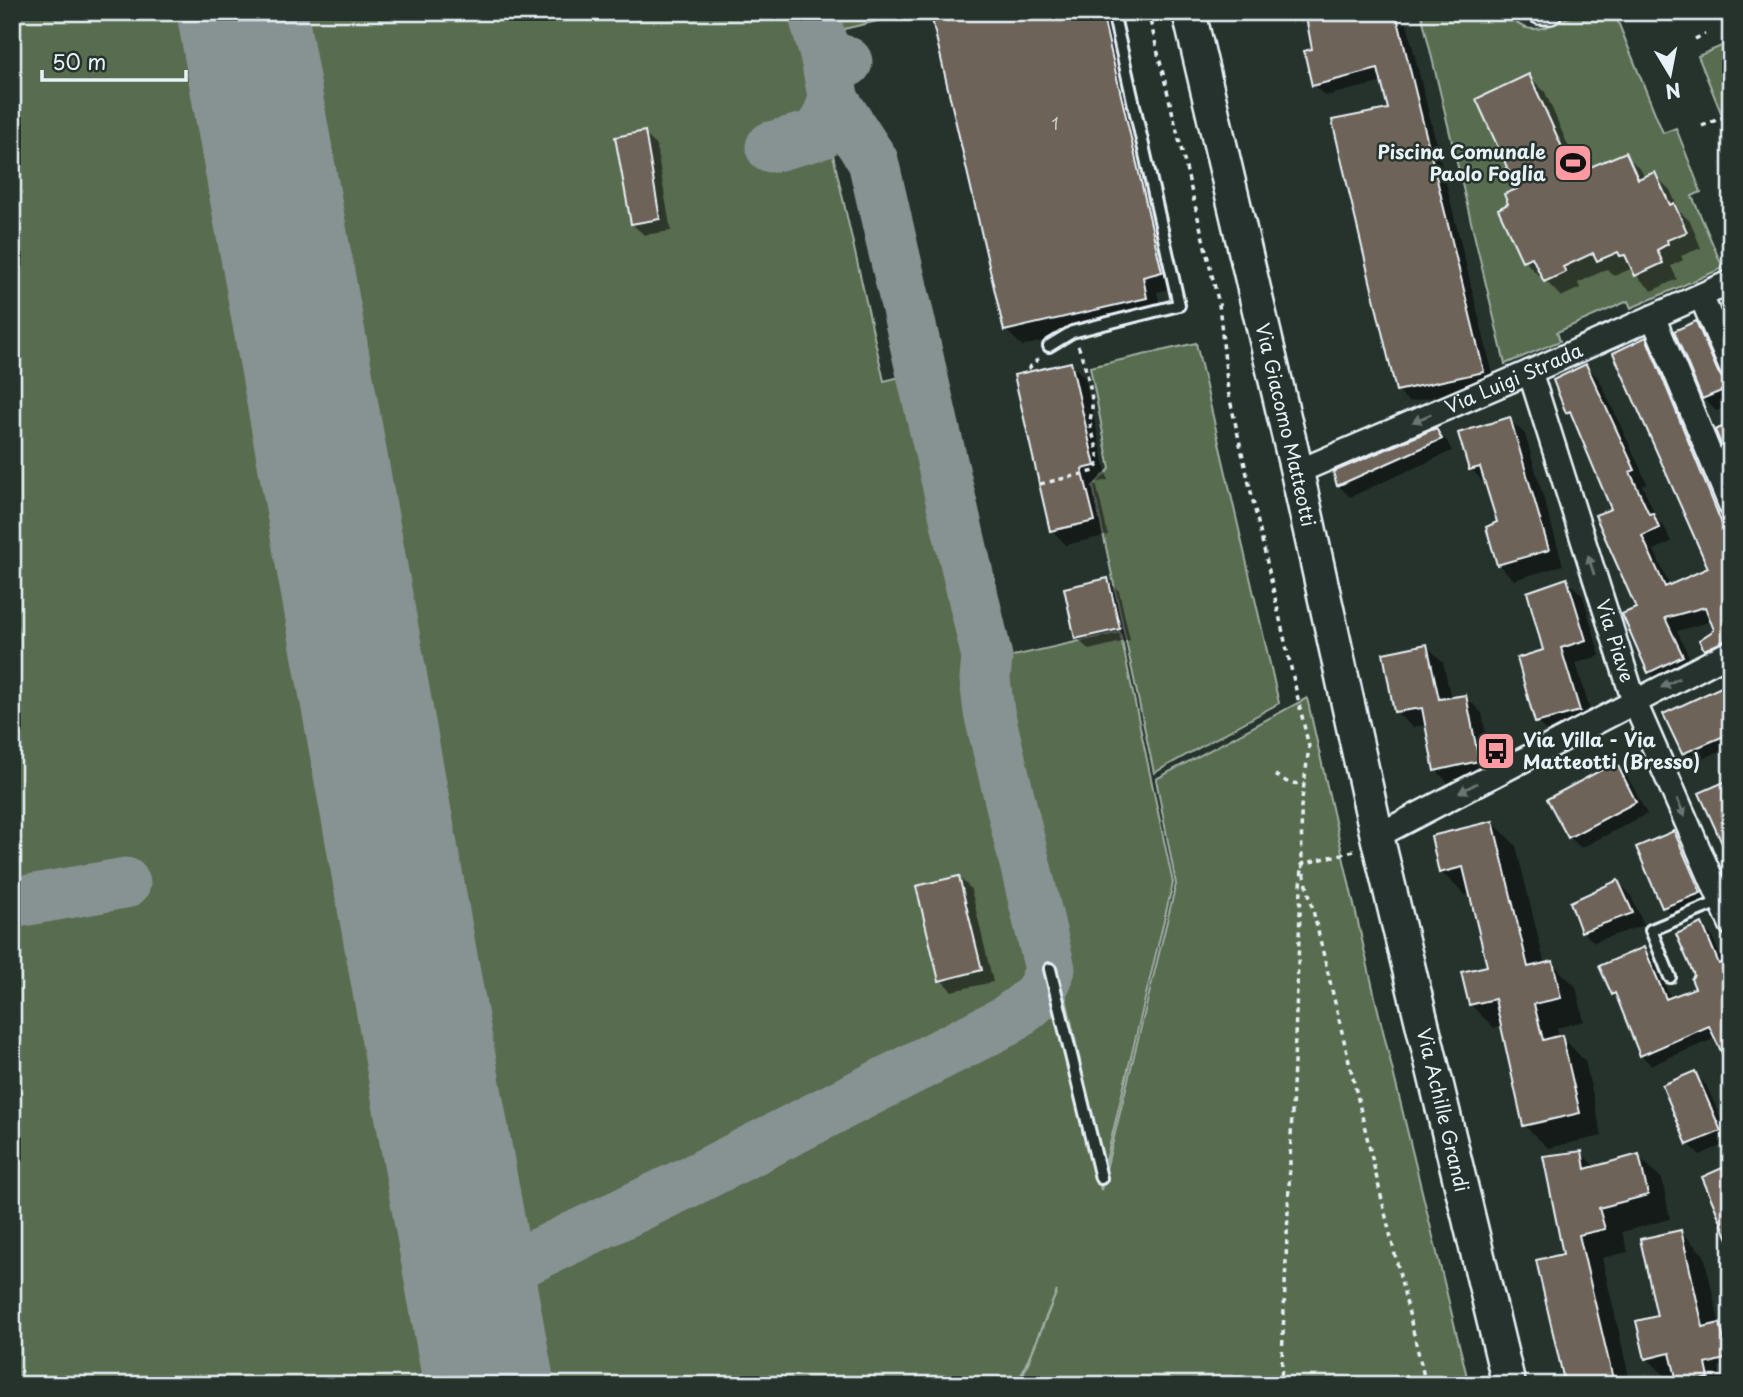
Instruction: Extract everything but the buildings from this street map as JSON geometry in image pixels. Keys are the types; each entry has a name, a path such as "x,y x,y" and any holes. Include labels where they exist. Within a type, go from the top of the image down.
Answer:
{"street":[{"name":"Via Giacomo Matteotti","path":"1189,12 1297,472 1377,836"},
{"path":"1539,12 1550,12"},
{"name":"Via Luigi Strada","path":"1297,472 1731,282"},
{"path":"1701,296 1731,367"},
{"path":"1653,317 1731,506"},
{"name":"Via Piave","path":"1530,372 1634,701 1731,924"},
{"path":"1377,836 1731,652"},
{"name":"Via Achille Grandi","path":"1377,836 1509,1385"}],"lane":[{"path":"1049,346 1072,332 1179,305 1112,12"},
{"path":"1670,977 1651,930 1721,901"},
{"path":"1050,969 1101,1178"}],"path":[{"path":"1148,12 1219,304 1228,391 1309,747 1301,807 1302,864 1281,1385"},
{"path":"1695,39 1705,34"},
{"path":"1702,126 1721,118 1731,121"},
{"path":"1040,484 1095,471 1099,461 1090,424 1092,406 1085,361 1072,332"},
{"path":"1275,775 1289,783 1304,784"},
{"path":"1302,864 1356,850 1362,873 1384,867"},
{"path":"1302,864 1426,1385"}],"green space":[{"path":"12,12 196,12 445,1385 12,1385"},
{"path":"288,12 791,12 821,139 829,137 884,381 904,376 966,659 1040,969 1030,989 955,1038 600,1216 595,1208 510,1247"},
{"path":"835,12 901,12 902,15 840,30"},
{"name":"Piscina Comunale Paolo Foglia","path":"1421,12 1505,12 1515,22 1532,29 1550,26 1584,12 1614,12 1663,133 1676,128 1701,192 1692,196 1723,268 1631,308 1628,301 1557,332 1560,341 1505,364"},
{"path":"1731,42 1731,137 1698,56"},
{"path":"1196,343 1279,703 1154,773 1093,486 1110,469 1090,367"},
{"path":"1120,632 1173,883 1104,1169 991,661"},
{"path":"1307,698 1377,1006 1469,1385 1019,1385 1057,1291 1017,1385 536,1385 515,1281 918,1075 1055,1011 1101,1190 1176,884 1156,779"}],"taxiway":[{"path":"813,12 825,54 847,62"},
{"path":"471,1286 697,1178 1006,1021 1039,994 1050,969 989,712 985,679 987,657 873,161 834,101 825,54"},
{"path":"771,147 820,134 834,101"},
{"path":"12,903 125,883"}],"runway":[{"path":"242,12 489,1385"}],"place":[{"name":"Piscina Comunale Paolo Foglia","path":"1573,163"},
{"name":"Via Villa - Via Matteotti (Bresso)","path":"1496,751"}]}
